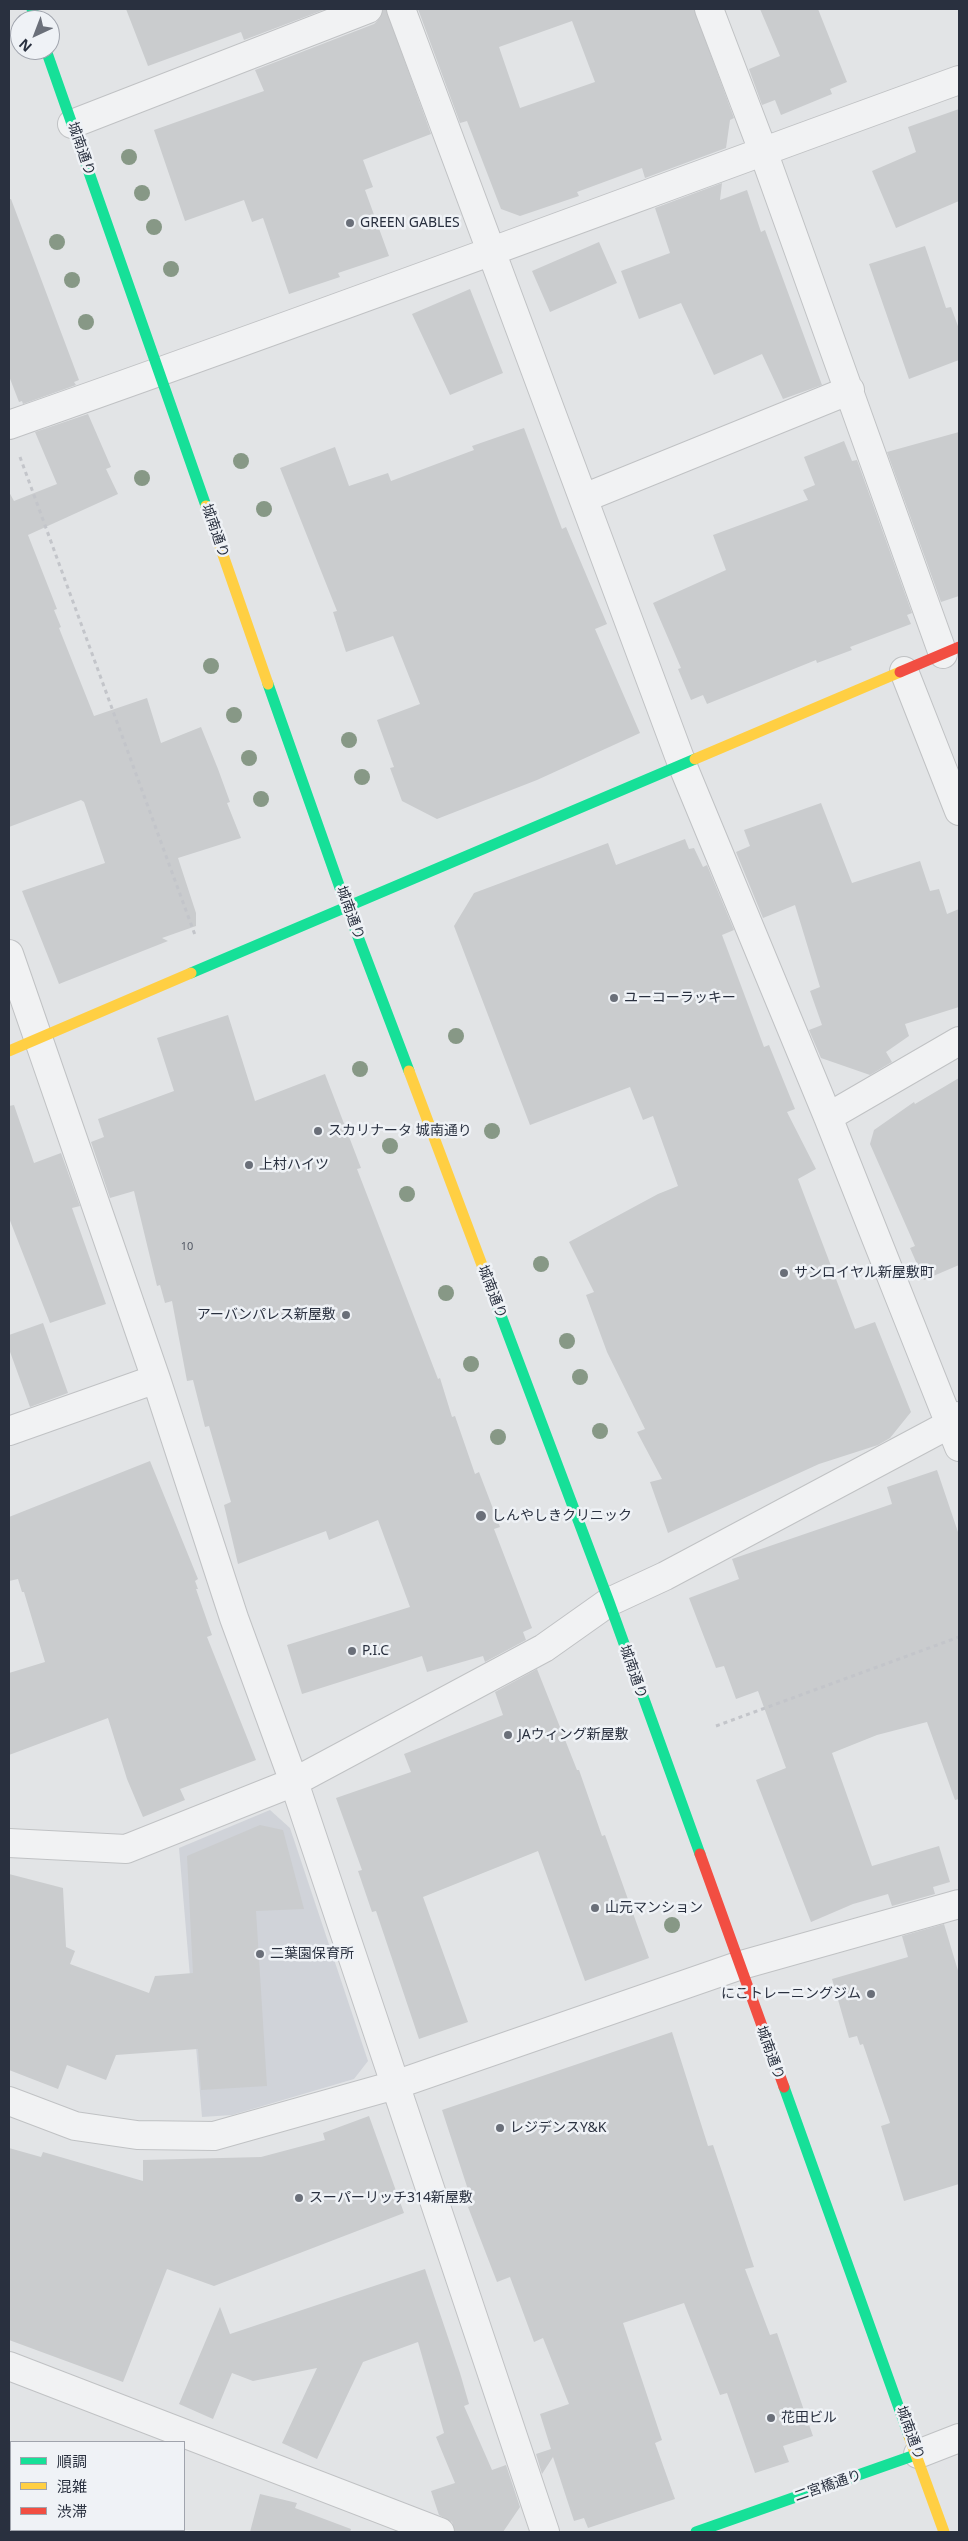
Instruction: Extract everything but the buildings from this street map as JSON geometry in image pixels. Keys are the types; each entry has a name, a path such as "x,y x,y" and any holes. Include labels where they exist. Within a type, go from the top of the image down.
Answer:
{"street":[{"path":"72,124 368,9"},
{"path":"9,1844 126,1849 294,1782 544,1648 609,1602 665,1576 956,1429 682,764 492,249 401,9"},
{"path":"9,1051 951,650 850,390 709,9"},
{"name":"城南通り","path":"50,60 346,906 609,1602 738,1966 918,2454 944,2532"},
{"path":"9,425 160,373 492,249 959,80"},
{"path":"584,498 850,390"},
{"path":"904,671 959,811"},
{"path":"9,954 156,1379 234,1618 294,1782 545,2532"},
{"path":"828,1117 959,1040"},
{"path":"9,1431 156,1379"},
{"path":"9,2101 74,2126 138,2135 214,2136 395,2084 738,1966 959,1904"},
{"path":"9,2366 440,2532"},
{"name":"二宮橋通り","path":"696,2532 959,2438"}],"path":[{"path":"19,456 206,966"},
{"path":"716,1726 959,1637"}],"shaded area":[{"name":"二葉園保育所","path":"270,1810 290,1828 368,2061 354,2079 232,2115 202,2117 179,1848"}],"traffic: fast":[{"path":"50,60 206,506"},
{"path":"268,684 346,905 409,1071"},
{"path":"191,973 695,759"},
{"path":"491,1289 609,1602 700,1854"},
{"path":"784,2087 909,2436"},
{"path":"696,2532 918,2454"}],"traffic: slow":[{"path":"206,506 268,684"},
{"path":"695,759 900,672"},
{"path":"9,1051 191,973"},
{"path":"409,1071 491,1289"},
{"path":"909,2436 944,2532"}],"traffic: jam":[{"path":"900,672 959,647"},
{"path":"700,1854 784,2087"}],"place":[{"name":"GREEN GABLES","path":"350,223"},
{"name":"ユーコーラッキー","path":"614,998"},
{"name":"スカリナータ 城南通り","path":"318,1131"},
{"name":"上村ハイツ","path":"249,1165"},
{"name":"サンロイヤル新屋敷町","path":"784,1273"},
{"name":"アーバンパレス新屋敷","path":"346,1315"},
{"name":"しんやしきクリニック","path":"481,1516"},
{"name":"P.I.C","path":"352,1651"},
{"name":"JAウィング新屋敷","path":"508,1735"},
{"name":"山元マンション","path":"595,1908"},
{"name":"二葉園保育所","path":"260,1954"},
{"name":"にこトレーニングジム","path":"871,1994"},
{"name":"レジデンスY&K","path":"500,2128"},
{"name":"スーパーリッチ314新屋敷","path":"299,2198"},
{"name":"花田ビル","path":"771,2418"}]}
